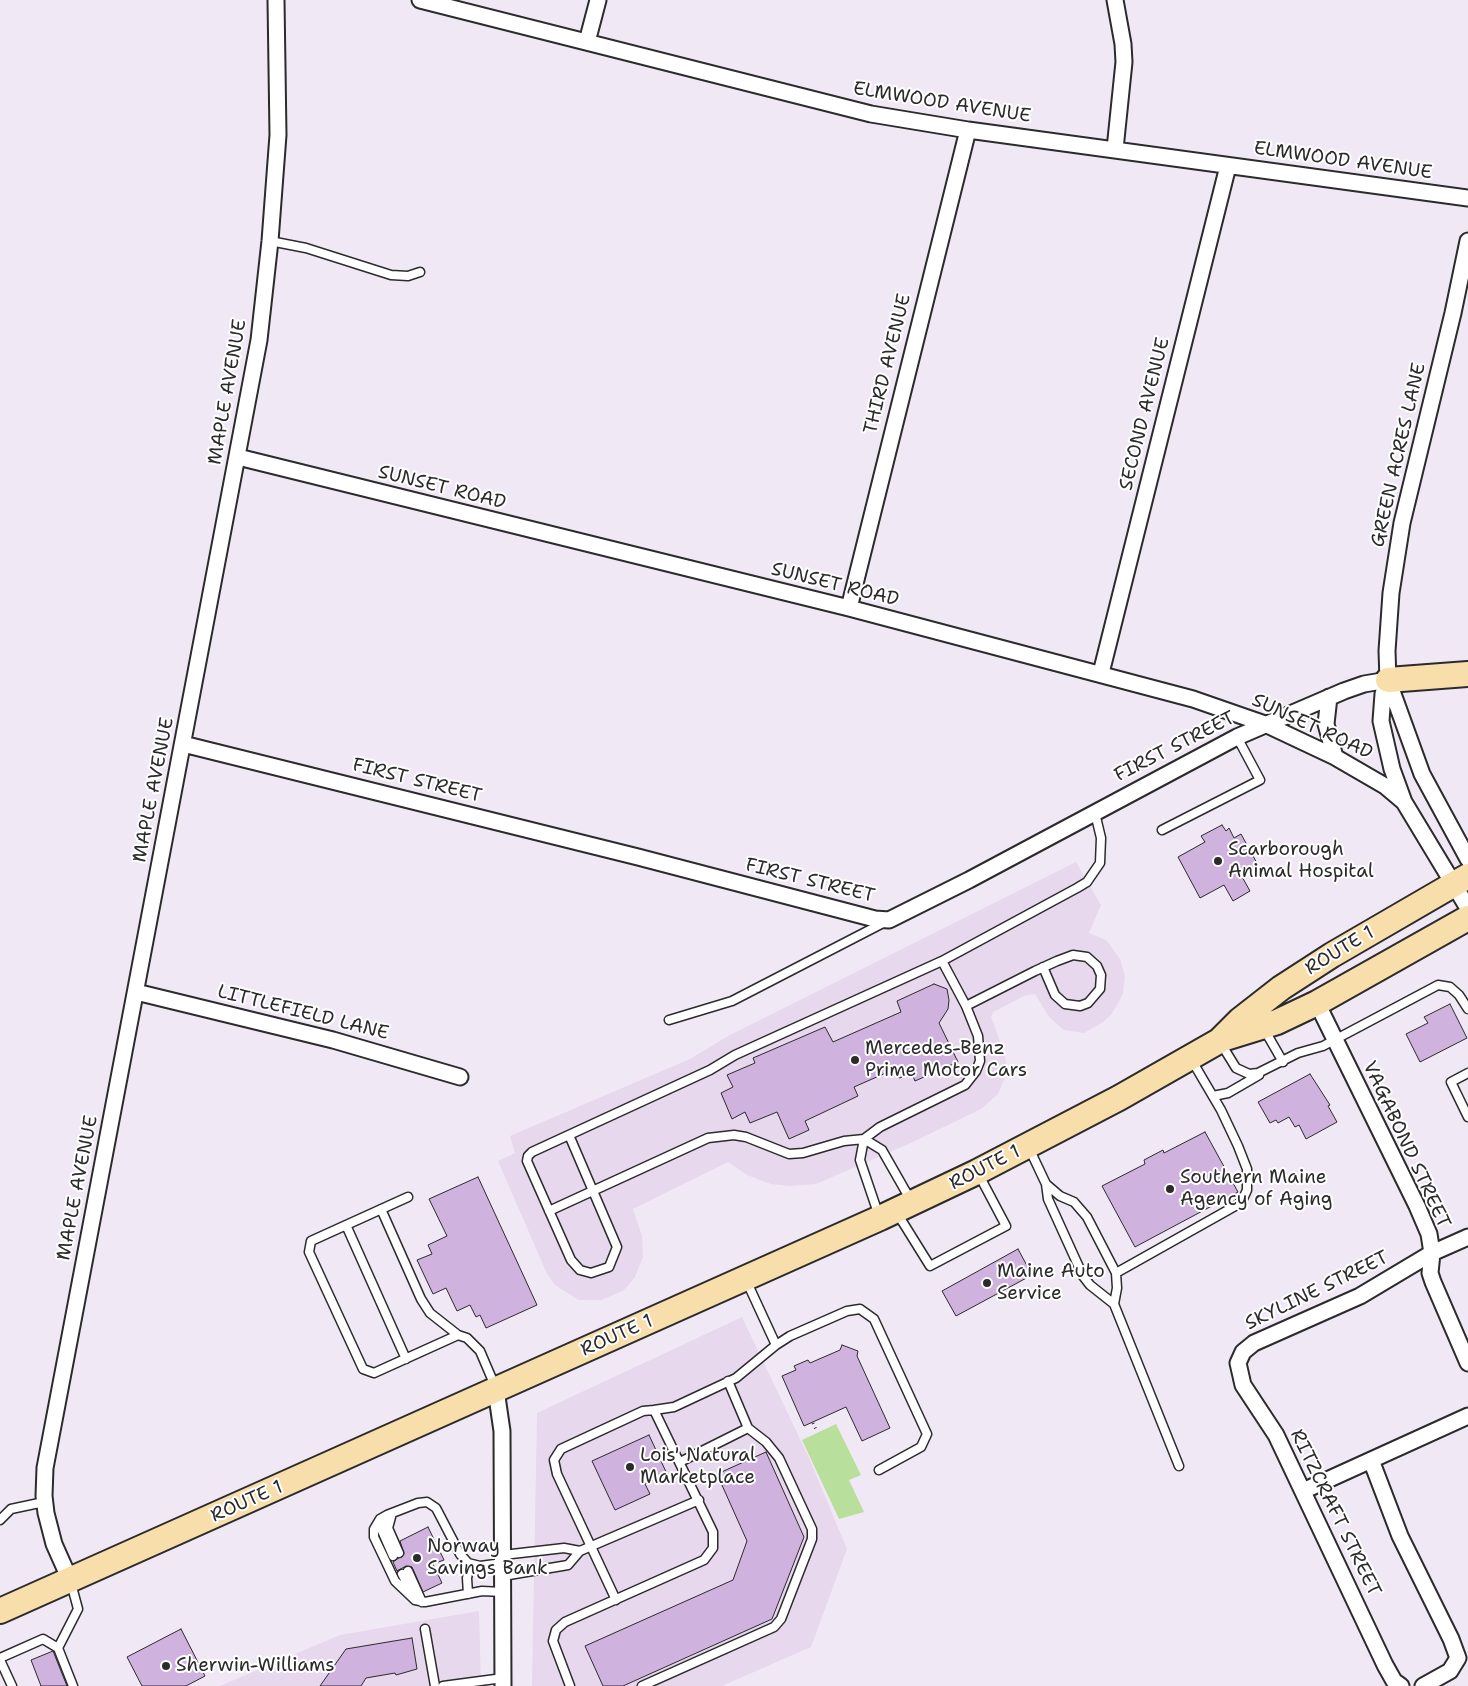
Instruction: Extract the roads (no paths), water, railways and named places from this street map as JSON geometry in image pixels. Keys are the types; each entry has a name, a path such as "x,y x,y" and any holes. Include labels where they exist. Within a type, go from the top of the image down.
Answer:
{"main road":[{"path":"1388,680 1468,674"},
{"name":"ROUTE 1","path":"0,1611 745,1279 977,1172 1220,1040 1240,1020 1282,988 1461,880"},
{"name":"ROUTE 1","path":"1220,1040 1264,1027 1317,1003 1468,918"}],"street":[{"name":"MAPLE AVENUE","path":"70,1580 54,1544 44,1502 45,1468 238,457 258,340 270,241 278,135 276,0"},
{"name":"ELMWOOD AVENUE","path":"420,0 871,114 968,130 1115,148 1228,166 1468,198"},
{"path":"588,42 598,0"},
{"path":"1115,0 1124,44 1124,62 1115,148"},
{"name":"THIRD AVENUE","path":"849,608 968,130"},
{"name":"SECOND AVENUE","path":"1100,673 1228,166"},
{"name":"GREEN ACRES LANE","path":"1468,241 1453,312 1402,523 1389,619 1388,680 1383,694 1381,721 1383,738 1404,802 1461,880 1468,908"},
{"name":"SUNSET ROAD","path":"238,457 849,608 1100,673 1209,704 1265,724 1336,757 1385,786 1404,802"},
{"name":"GREEN ACRES LANE","path":"1388,680 1422,774 1468,859"},
{"name":"FIRST STREET","path":"183,744 638,857 875,919 889,920 969,880 1237,737 1364,684 1388,680"},
{"path":"1330,697 1326,724 1336,757"},
{"name":"LITTLEFIELD LANE","path":"136,992 333,1040 460,1077"},
{"name":"VAGABOND STREET","path":"1317,1003 1429,1234 1432,1253 1430,1272 1433,1282 1468,1362"},
{"name":"SKYLINE STREET","path":"1240,1357 1254,1344 1360,1296 1432,1253 1468,1236"},
{"name":"RITZCRAFT STREET","path":"1240,1357 1238,1369 1243,1386 1276,1435 1385,1665 1394,1681 1401,1686"},
{"path":"496,1390 502,1431 503,1682"},
{"path":"1303,1491 1468,1416"},
{"path":"1371,1460 1400,1536 1451,1639 1458,1658 1450,1671 1423,1686"}],"lane":[{"path":"270,241 306,248 391,275 408,276 420,272"},
{"path":"1162,830 1260,780 1237,737"},
{"path":"569,1135 616,1247 613,1261 609,1267 601,1271 586,1272 576,1266 571,1260 527,1161 528,1156 532,1152 710,1070 735,1055 942,960 1087,882 1100,864 1101,838 1094,813"},
{"path":"669,1020 747,995 889,920"},
{"path":"966,1006 1043,967 1068,956 1082,955 1097,966 1101,975 1100,989 1088,1003 1080,1006 1066,1004 1055,995 1043,967"},
{"path":"549,1211 708,1138 720,1135 746,1137 789,1154 823,1149 844,1141 864,1139 880,1127 965,1085 972,1078 980,1061 980,1048 974,1024 942,960"},
{"path":"1213,1096 1228,1093 1298,1053 1312,1051 1335,1040 1438,985 1450,988 1460,995 1468,1009"},
{"path":"1264,1027 1282,1062"},
{"path":"1220,1040 1236,1068 1241,1072 1249,1074 1267,1070"},
{"path":"1116,1273 1242,1201 1248,1190 1247,1169 1230,1128 1190,1058"},
{"path":"1468,1073 1451,1082 1468,1117"},
{"path":"864,1139 882,1150 896,1211"},
{"path":"864,1139 860,1160 896,1211 930,1266 1006,1226 977,1172"},
{"path":"1028,1146 1046,1184 1048,1199 1084,1276 1090,1285 1114,1304 1179,1466"},
{"path":"1046,1184 1060,1196 1074,1202 1087,1217 1116,1273 1117,1288 1114,1304"},
{"path":"408,1197 311,1241 308,1252 363,1368 374,1373 458,1335"},
{"path":"381,1209 421,1298 430,1313 458,1335 473,1342 480,1351 496,1390"},
{"path":"346,1225 406,1359"},
{"path":"745,1279 776,1345"},
{"path":"616,1600 557,1474 554,1460 556,1454 561,1449 642,1411 674,1407 736,1378 790,1336 847,1310 860,1309 874,1319 927,1434 921,1447 879,1470"},
{"path":"642,1686 774,1627 781,1619 811,1544 812,1530 779,1458 766,1442 748,1428 728,1381"},
{"path":"570,1686 556,1653 553,1636 566,1622 708,1556 713,1548 714,1538 699,1500 654,1410"},
{"path":"680,1462 748,1428"},
{"path":"503,1592 468,1594 419,1601 395,1581 373,1534 380,1519 418,1503 432,1504 436,1508 460,1554 470,1564 480,1566 568,1565 580,1552 592,1546 699,1500"},
{"path":"0,1520 11,1509 44,1502"},
{"path":"395,1512 386,1519 382,1526 383,1534 396,1555"},
{"path":"503,1565 564,1548 580,1552"},
{"path":"468,1594 467,1578 470,1564"},
{"path":"405,1573 419,1601"},
{"path":"58,1648 78,1609 70,1580"},
{"path":"425,1630 435,1686"},
{"path":"12,1686 0,1659 43,1639 58,1648 73,1686"},
{"path":"443,1686 503,1682"}],"place":[{"name":"Scarborough Animal Hospital","path":"1218,861"},
{"name":"Mercedes-Benz Prime Motor Cars","path":"855,1060"},
{"name":"Southern Maine Agency of Aging","path":"1170,1189"},
{"name":"Maine Auto Service","path":"987,1283"},
{"name":"Lois' Natural Marketplace","path":"630,1467"},
{"name":"Norway Savings Bank","path":"417,1558"},
{"name":"Sherwin-Williams","path":"166,1666"}]}
